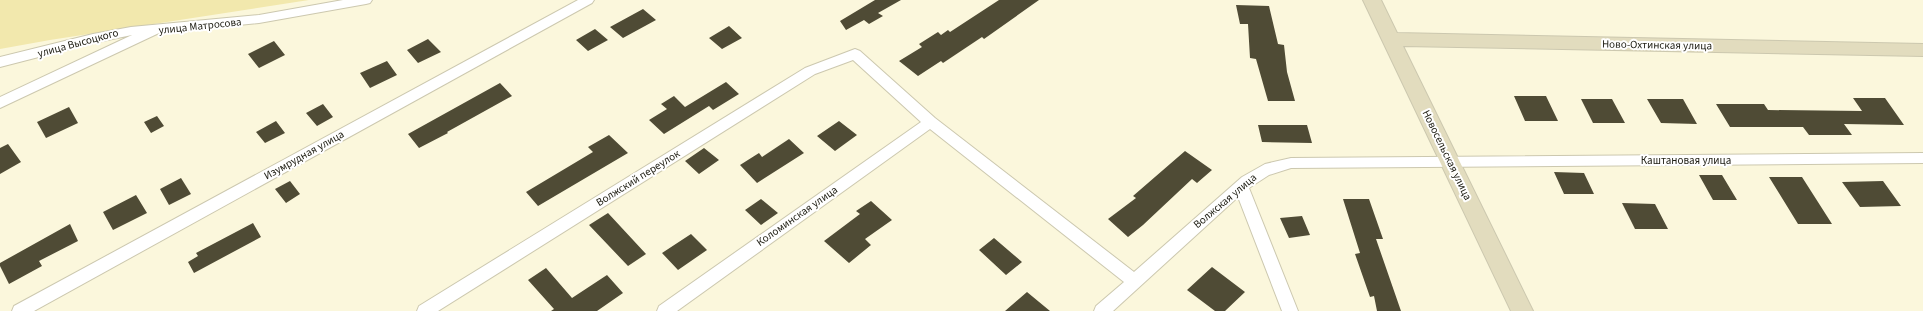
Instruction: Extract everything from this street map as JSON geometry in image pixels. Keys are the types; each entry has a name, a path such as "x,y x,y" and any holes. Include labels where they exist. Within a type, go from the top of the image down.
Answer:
{"street":[{"name":"улица Матросова","path":"0,103 157,29 259,20 366,0"},
{"name":"Изумрудная улица","path":"20,311 588,0"},
{"name":"Новосельская улица","path":"1372,0 1522,311"},
{"name":"улица Высоцкого","path":"0,62 37,54 123,31 157,29"},
{"name":"Ново-Охтинская улица","path":"1391,39 1923,50"},
{"name":"Волжский переулок","path":"425,311 810,71 856,54 930,122"},
{"path":"930,122 1134,281"},
{"name":"Коломинская улица","path":"665,311 930,122"},
{"name":"Каштановая улица","path":"1450,161 1923,158"},
{"name":"Волжская улица","path":"1102,311 1240,186 1269,167 1291,163 1450,161"},
{"path":"1240,186 1290,311"}],"shaded area":[{"path":"0,0 309,0 0,49"}],"building":[{"path":"875,0 901,0 878,13 883,16 869,24 864,20 846,30 840,21"},
{"path":"999,0 1039,0 984,39 982,37 943,63 941,61 918,76 899,61 922,47 919,44 938,32 941,35 948,30 950,32"},
{"path":"1236,5 1269,6 1278,44 1284,45 1287,72 1295,101 1268,101 1256,59 1250,58 1248,24 1240,24"},
{"path":"643,9 656,20 623,38 610,27"},
{"path":"729,26 742,38 722,49 709,38"},
{"path":"595,29 608,40 588,51 576,40"},
{"path":"428,39 441,52 418,63 407,50"},
{"path":"274,41 285,55 259,68 248,54"},
{"path":"387,61 397,75 370,88 360,73"},
{"path":"726,82 739,94 713,110 709,106 664,134 649,120 667,109 661,104 674,96 685,107"},
{"path":"500,83 512,96 447,132 448,133 419,148 408,134"},
{"path":"1514,96 1546,96 1558,121 1525,121"},
{"path":"1853,98 1885,98 1904,125 1844,124 1852,135 1809,135 1803,127 1730,127 1716,104 1764,104 1768,110 1862,111"},
{"path":"1581,99 1612,99 1625,123 1593,123"},
{"path":"1647,99 1683,99 1697,124 1661,123"},
{"path":"323,104 333,117 317,126 306,113"},
{"path":"69,107 78,123 46,138 37,122"},
{"path":"157,116 164,126 151,133 144,122"},
{"path":"276,121 285,133 265,143 256,132"},
{"path":"839,121 857,135 835,151 817,136"},
{"path":"1258,125 1307,125 1312,143 1262,142"},
{"path":"609,135 628,153 538,206 526,192 593,152 588,147"},
{"path":"789,139 804,153 757,183 740,165 759,153 762,157"},
{"path":"8,144 21,162 0,174 0,148"},
{"path":"704,148 719,160 699,174 685,161"},
{"path":"1185,151 1212,170 1197,183 1192,179 1128,237 1108,219 1136,198 1133,196"},
{"path":"1554,172 1584,173 1594,194 1564,194"},
{"path":"1699,175 1722,175 1737,200 1713,200"},
{"path":"1769,177 1802,177 1832,224 1798,224"},
{"path":"181,178 191,194 169,205 160,189"},
{"path":"290,181 300,194 286,203 275,189"},
{"path":"1883,181 1901,206 1860,207 1842,182"},
{"path":"136,195 147,213 113,230 103,212"},
{"path":"761,199 778,213 761,225 745,210"},
{"path":"1343,199 1369,199 1383,239 1376,239 1401,311 1377,311 1374,296 1370,297 1355,254 1360,253"},
{"path":"871,201 892,220 865,239 871,245 849,263 824,241 860,214 856,211"},
{"path":"1622,203 1655,204 1668,229 1635,229"},
{"path":"608,213 646,254 628,266 589,225"},
{"path":"1302,216 1310,235 1289,238 1280,218"},
{"path":"253,223 261,237 194,273 188,262 198,256 196,253"},
{"path":"70,224 78,241 39,261 42,266 9,284 0,263"},
{"path":"691,234 707,250 678,270 662,253"},
{"path":"994,238 1022,262 1006,275 979,250"},
{"path":"1212,267 1245,292 1225,311 1215,311 1187,290"},
{"path":"546,268 572,298 607,275 623,293 597,311 551,311 554,309 528,280"},
{"path":"1027,292 1050,311 1005,311"}]}
